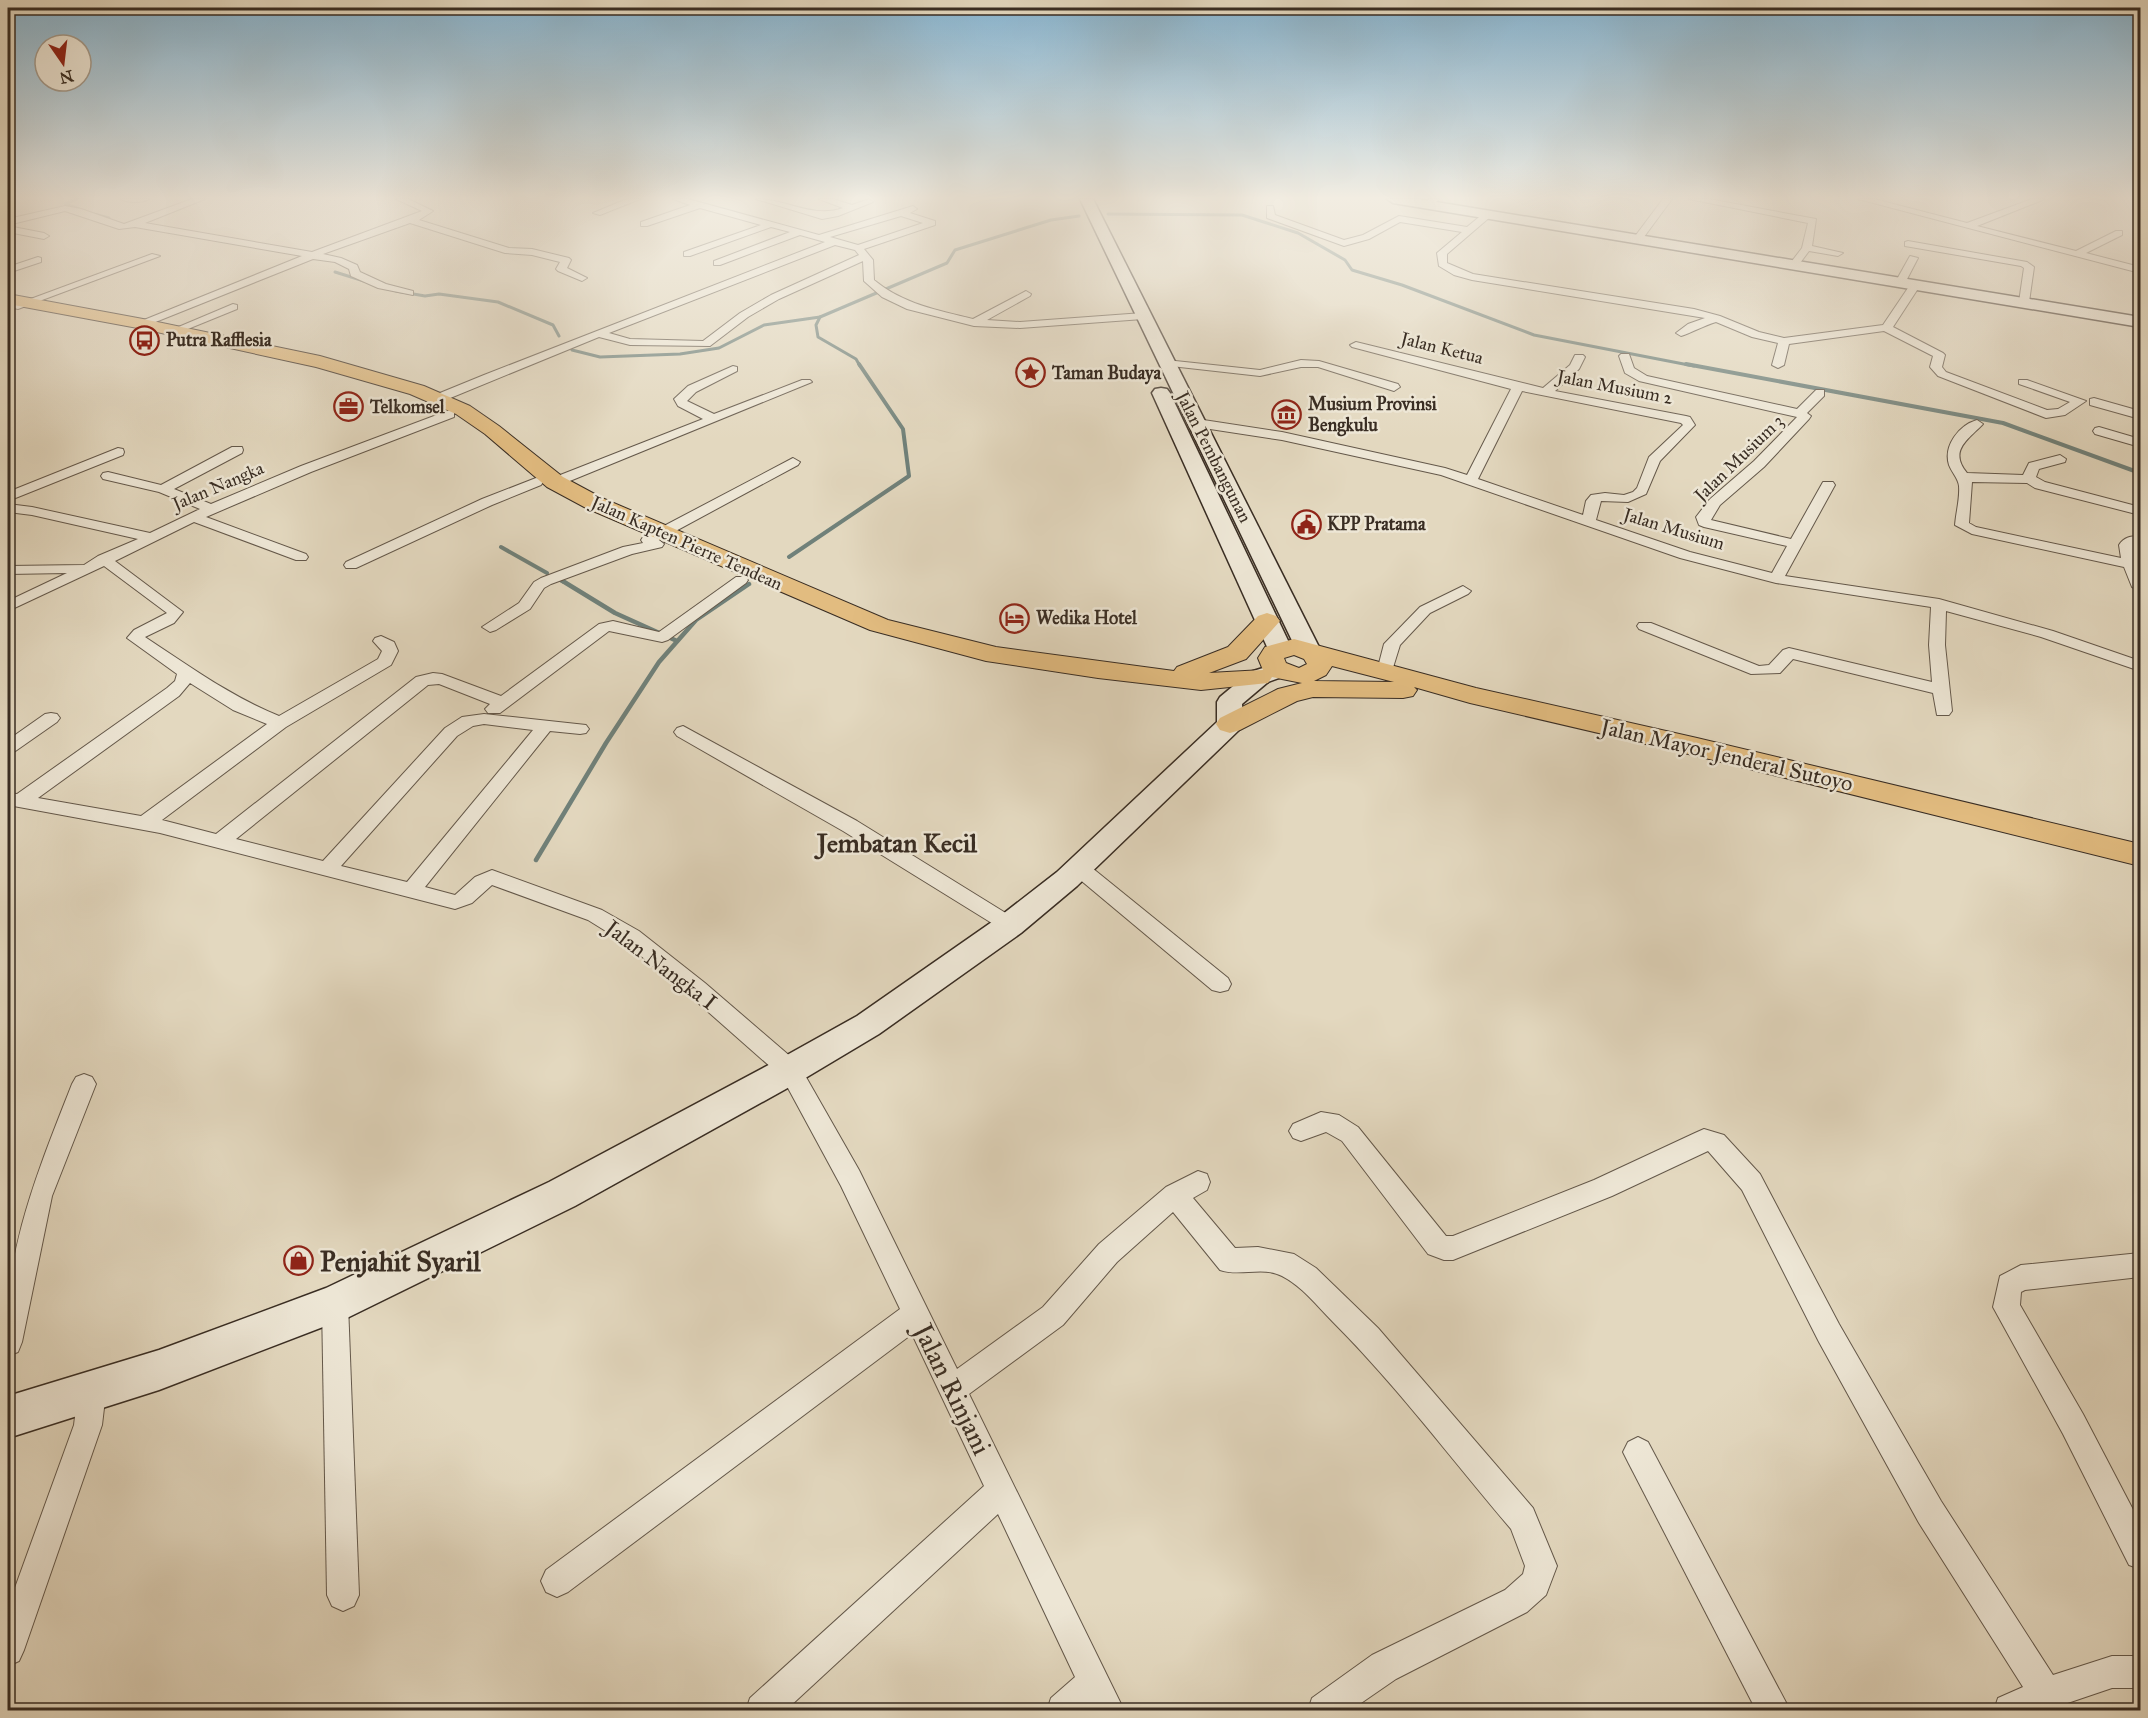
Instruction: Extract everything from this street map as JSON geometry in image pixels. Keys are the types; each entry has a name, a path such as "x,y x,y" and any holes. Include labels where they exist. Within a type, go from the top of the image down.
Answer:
{"main road":[{"name":"Jalan Pembangunan","path":"1117,279 1158,372 1174,421 1267,621 1273,666"},
{"path":"1889,279 2140,322"},
{"path":"16,307 136,327"},
{"name":"Jalan Kapten Pierre Tendean","path":"136,327 174,331 445,406 575,506 655,539 909,635 995,655 1201,682 1273,666 1292,675 1305,675 1314,658"},
{"name":"Jalan Kapten Pierre Tendean","path":"136,327 244,351"},
{"name":"Jalan Pembangunan","path":"1158,372 1197,423 1314,658"},
{"path":"1174,421 1197,423"},
{"name":"Jalan Kapten Pierre Tendean","path":"655,539 741,580 895,646 921,654 989,670 1230,713"},
{"path":"1174,677 1237,654 1267,621"},
{"name":"Jalan Mayor Jenderal Sutoyo","path":"1314,658 1394,681 2140,868"},
{"path":"8,1417 159,1370 335,1304 562,1194 868,1025 1010,925 1079,868 1273,666"},
{"path":"1230,713 1314,689 1394,681"},
{"name":"Jalan Mayor Jenderal Sutoyo","path":"1394,681 1697,747 2140,855"}],"street":[{"path":"16,307 92,279"},
{"path":"136,327 253,279"},
{"path":"365,279 409,293"},
{"name":"Jalan Nangka","path":"8,607 149,537 445,406 536,356 739,279"},
{"path":"599,334 630,342 706,344 744,315 809,279"},
{"path":"869,279 872,286 911,307 974,323 1020,325 1135,317"},
{"path":"1485,279 1694,312 1716,318 1756,335 1784,341 1886,328 1891,324 1916,284"},
{"path":"2024,302 2027,279"},
{"path":"1530,299 1538,288"},
{"path":"974,323 1026,294"},
{"path":"174,331 233,307"},
{"path":"1681,333 1692,326 1716,318"},
{"path":"1886,328 1939,355 1936,367 1942,374 2036,411 2053,414 2080,401 2024,382"},
{"path":"1778,365 1784,341"},
{"name":"Jalan Ketua","path":"1356,345 1518,387"},
{"name":"Jalan Musium 3","path":"1625,356 1625,363 1629,371 1642,379 1806,416 1715,502 1703,517 1703,521 1707,524 1795,544"},
{"path":"1546,392 1575,367 1579,357"},
{"path":"1158,372 1260,373 1280,369 1291,363 1306,362 1394,387"},
{"path":"713,419 682,403 680,399 692,388 733,369"},
{"path":"351,565 487,502 546,482 806,382"},
{"path":"1471,480 1518,387"},
{"name":"Jalan Musium 2","path":"1518,387 1662,414 1683,419 1689,423 1685,430 1657,457 1651,466 1648,481 1638,495 1630,499 1596,498 1593,501 1589,522"},
{"path":"1800,413 1820,393"},
{"path":"2094,402 2140,415"},
{"name":"Jalan Musium","path":"1197,423 1282,436 1361,452 1471,480 1651,544 1776,579 1939,604 2047,634 2140,666"},
{"path":"1977,424 1957,440 1954,448 1956,466 1964,477 1966,492 1962,525 1965,528 2130,564"},
{"path":"2099,431 2140,443"},
{"path":"163,489 237,450"},
{"path":"8,497 118,452"},
{"path":"2030,479 2029,473 2034,466 2060,459"},
{"path":"490,627 525,606 539,585 546,580 655,539 793,462"},
{"path":"108,476 163,489 211,509"},
{"path":"1964,477 1993,480 2030,479 2040,485 2140,511"},
{"path":"1776,579 1828,485"},
{"path":"8,508 33,511 149,537"},
{"path":"193,517 301,557"},
{"path":"2140,540 2130,541 2126,545 2130,564 2140,587"},
{"path":"103,559 175,612 170,618 150,627 135,638 185,673 239,706 280,723"},
{"path":"8,570 86,568"},
{"path":"484,719 502,702 605,627 613,626 657,637 664,636 741,580"},
{"path":"1394,681 1392,644 1425,610 1463,591"},
{"path":"1939,604 1936,645 1943,711"},
{"path":"1645,626 1757,671 1774,670 1788,653 1939,689"},
{"path":"145,823 280,723 386,662 390,651 388,645 381,641"},
{"path":"14,800 173,692 182,684 185,673"},
{"path":"220,841 423,681 436,677 502,702"},
{"path":"8,748 51,718"},
{"path":"328,868 451,732 468,721 484,719 580,729"},
{"path":"14,800 145,823 328,868 410,892 545,726"},
{"path":"683,732 841,820 1010,925"},
{"path":"1079,868 1220,984"},
{"name":"Jalan Nangka I","path":"410,892 458,903 464,901 487,877 492,877 594,915 632,937 698,989 790,1070"},
{"name":"Jalan Rinjani","path":"790,1070 849,1178 1108,1710"},
{"path":"8,1342 40,1196 84,1084"},
{"path":"1301,1131 1320,1122 1333,1122 1350,1134 1437,1245 1444,1248 1454,1248 1545,1213 1704,1140 1715,1142 1751,1182 1829,1333 1930,1512 2046,1694"},
{"path":"953,1389 1053,1316 1108,1254 1186,1189 1229,1261 1258,1259 1284,1263 1307,1277 1368,1338 1522,1519 1541,1566 1534,1584 1516,1600 1384,1667 1324,1710"},
{"path":"2140,1264 2021,1278 2009,1285 2006,1307 2073,1424 2140,1554"},
{"path":"335,1304 343,1595"},
{"path":"557,1581 916,1314"},
{"path":"8,1650 88,1425 92,1391"},
{"path":"1638,1452 1706,1585 1774,1710"},
{"path":"762,1710 1002,1490"},
{"path":"2010,1710 2046,1694 2112,1672 2140,1672"},
{"path":"1064,1710 1094,1681"}],"waterway":[{"path":"358,279 364,281"},
{"path":"820,317 909,279"},
{"path":"1383,279 1534,335 1694,366"},
{"path":"396,291 425,296 439,294 498,302 553,325 559,336"},
{"path":"572,350 600,357 680,354 719,348 764,325 820,317"},
{"path":"820,317 816,325 818,337 856,359 860,366"},
{"path":"789,557 909,476 903,429 859,364"},
{"path":"1686,364 2003,423 2140,473"},
{"path":"501,547 547,573"},
{"path":"559,579 564,582"},
{"path":"561,580 615,613 677,641"},
{"path":"536,860 606,743 659,662 696,620 749,584"}],"place":[{"name":"Putra Rafflesia","path":"145,340"},
{"name":"Taman Budaya","path":"1031,373"},
{"name":"Telkomsel","path":"349,407"},
{"name":"Musium Provinsi Bengkulu","path":"1287,414"},
{"name":"KPP Pratama","path":"1306,524"},
{"name":"Wedika Hotel","path":"1015,618"},
{"name":"Penjahit Syaril","path":"299,1261"}],"district":[{"name":"Jembatan Kecil","path":"897,843"}]}
